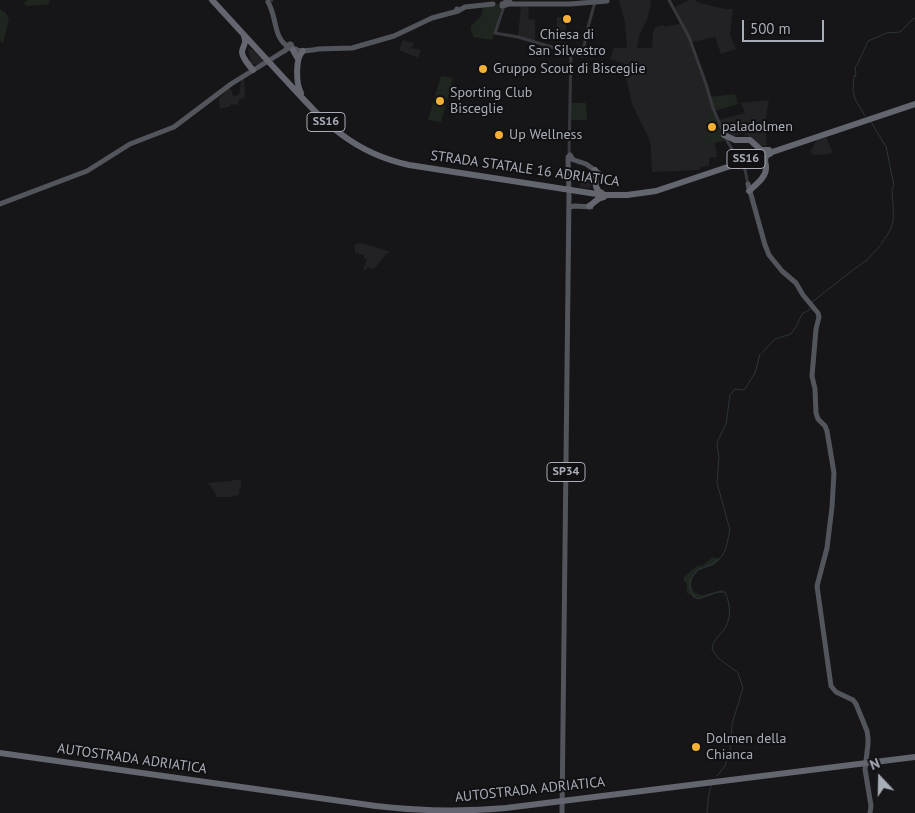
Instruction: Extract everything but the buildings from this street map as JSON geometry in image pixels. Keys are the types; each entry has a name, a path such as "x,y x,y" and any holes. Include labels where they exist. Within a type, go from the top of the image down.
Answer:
{"highway":[{"name":"STRADA STATALE 16 ADRIATICA","path":"213,0 265,56"},
{"name":"STRADA STATALE 16 ADRIATICA","path":"213,0 319,116 336,131 365,150 396,161 615,196 656,191 915,103"},
{"path":"244,34 246,42 242,54 248,63 256,69"},
{"path":"244,48 250,46 258,50"},
{"name":"SS16","path":"289,47 298,59 299,89 304,98"},
{"path":"298,59 300,52 306,50"},
{"path":"246,74 248,63"},
{"name":"STRADA STATALE 16 ADRIATICA","path":"271,63 334,129 374,153 396,161"},
{"path":"282,75 291,81 296,80 298,76"},
{"path":"730,140 750,140 761,150 766,151 778,149"},
{"path":"746,160 754,156 757,152 757,147"},
{"path":"751,187 765,173 764,162 767,155 778,149"},
{"path":"746,160 759,159 764,162"},
{"name":"STRADA STATALE 16 ADRIATICA","path":"582,191 603,194 627,194 656,189 746,160"},
{"path":"582,191 592,189 598,175"},
{"path":"598,175 597,190 603,194"},
{"path":"582,191 592,195 594,205"},
{"path":"594,205 600,198 615,196"},
{"name":"AUTOSTRADA ADRIATICA","path":"0,752 376,806 440,811 506,808 915,756"}],"main road":[{"path":"270,1 279,39 289,47 306,50 352,48 391,37 432,18 459,9 499,4 572,4 607,0"},
{"path":"0,204 91,170 130,144 174,128 216,95 289,47"},
{"path":"594,205 571,206 571,159 590,166 598,175"},
{"path":"751,187 769,256 796,283 802,295 820,317 816,329 812,376 815,389 816,413 827,431 834,473 827,548 817,586 831,686 836,692 853,700 867,732 865,769 871,806 870,813"},
{"name":"SP34","path":"562,813 571,206"}],"street":[{"path":"669,0 689,37 713,108 744,168 751,187"},
{"path":"499,4 499,33 582,56 595,2"},
{"path":"571,53 571,159"}],"shaded area":[{"path":"28,0 50,0 48,5 26,6 24,3"},
{"path":"619,0 650,0 651,4 647,19 639,36 637,48 652,48 653,32 656,27 683,23 675,7 689,0 725,9 733,9 730,35 736,49 721,54 715,37 692,42 719,120 745,113 741,103 769,100 765,121 767,146 759,146 748,135 745,136 743,133 715,143 717,157 709,158 709,166 700,167 700,170 652,172 649,139 632,104 626,78 628,65 610,59 614,48 627,48 625,23"},
{"path":"499,4 501,9 492,40 473,37 470,27 481,16 483,7"},
{"path":"521,6 529,7 528,19 535,20 535,41 518,36"},
{"path":"0,9 6,13 9,20 3,43 0,41"},
{"path":"557,17 563,17 562,22 566,22 566,31 557,31"},
{"path":"403,40 414,43 412,48 421,50 418,58 399,50"},
{"path":"248,48 253,50 265,62 259,65 251,64"},
{"name":"Sporting Club Bisceglie","path":"441,76 453,78 441,122 428,120"},
{"path":"244,77 245,98 239,99 238,105 231,104 231,106 220,109 219,98 228,89 231,89 233,96 239,95 241,80"},
{"path":"735,94 738,104 715,111 710,97"},
{"path":"571,103 586,103 587,120 571,120"},
{"name":"paladolmen","path":"710,109 712,109 724,139 723,141 702,145 707,133 705,125"},
{"path":"826,137 832,151 831,154 814,155 810,152 817,140"},
{"path":"590,168 594,171 592,185 589,188 580,187 582,176 588,174"},
{"path":"360,243 391,252 386,254 374,269 368,267 366,270 363,270 367,259 364,258 364,255 355,253 355,244"},
{"path":"241,480 241,487 239,495 230,497 217,497 211,486 207,483 231,481"},
{"path":"713,557 721,559 714,565 698,570 691,584 693,590 695,593 703,595 722,590 727,591 694,598 687,593 684,577 697,566 703,565"}],"waterway":[{"path":"881,35 900,32 915,18"},
{"path":"865,116 855,99 853,89 854,76 856,76 855,67 868,41 880,36"},
{"path":"871,122 885,145"},
{"path":"881,244 890,230 893,217 892,188 894,186 886,146"},
{"path":"813,303 867,260 880,246"},
{"path":"762,353 775,339 791,334 802,314 811,307"},
{"path":"737,672 718,658 712,649 729,619 729,606 725,592 718,592 698,599 694,597 690,589 690,580 698,570 713,564 723,555 726,548 730,530 717,483 718,440 726,424 730,395 735,389 745,389 755,373 760,354"},
{"path":"732,724 743,688 738,673"},
{"path":"717,776 725,766 730,752 732,725"},
{"path":"707,813 712,785"}],"place":[{"name":"Chiesa di San Silvestro","path":"567,19"},
{"name":"Gruppo Scout di Bisceglie","path":"483,69"},
{"name":"Sporting Club Bisceglie","path":"440,101"},
{"name":"paladolmen","path":"712,127"},
{"name":"Up Wellness","path":"499,135"},
{"name":"Dolmen della Chianca","path":"696,747"}]}
